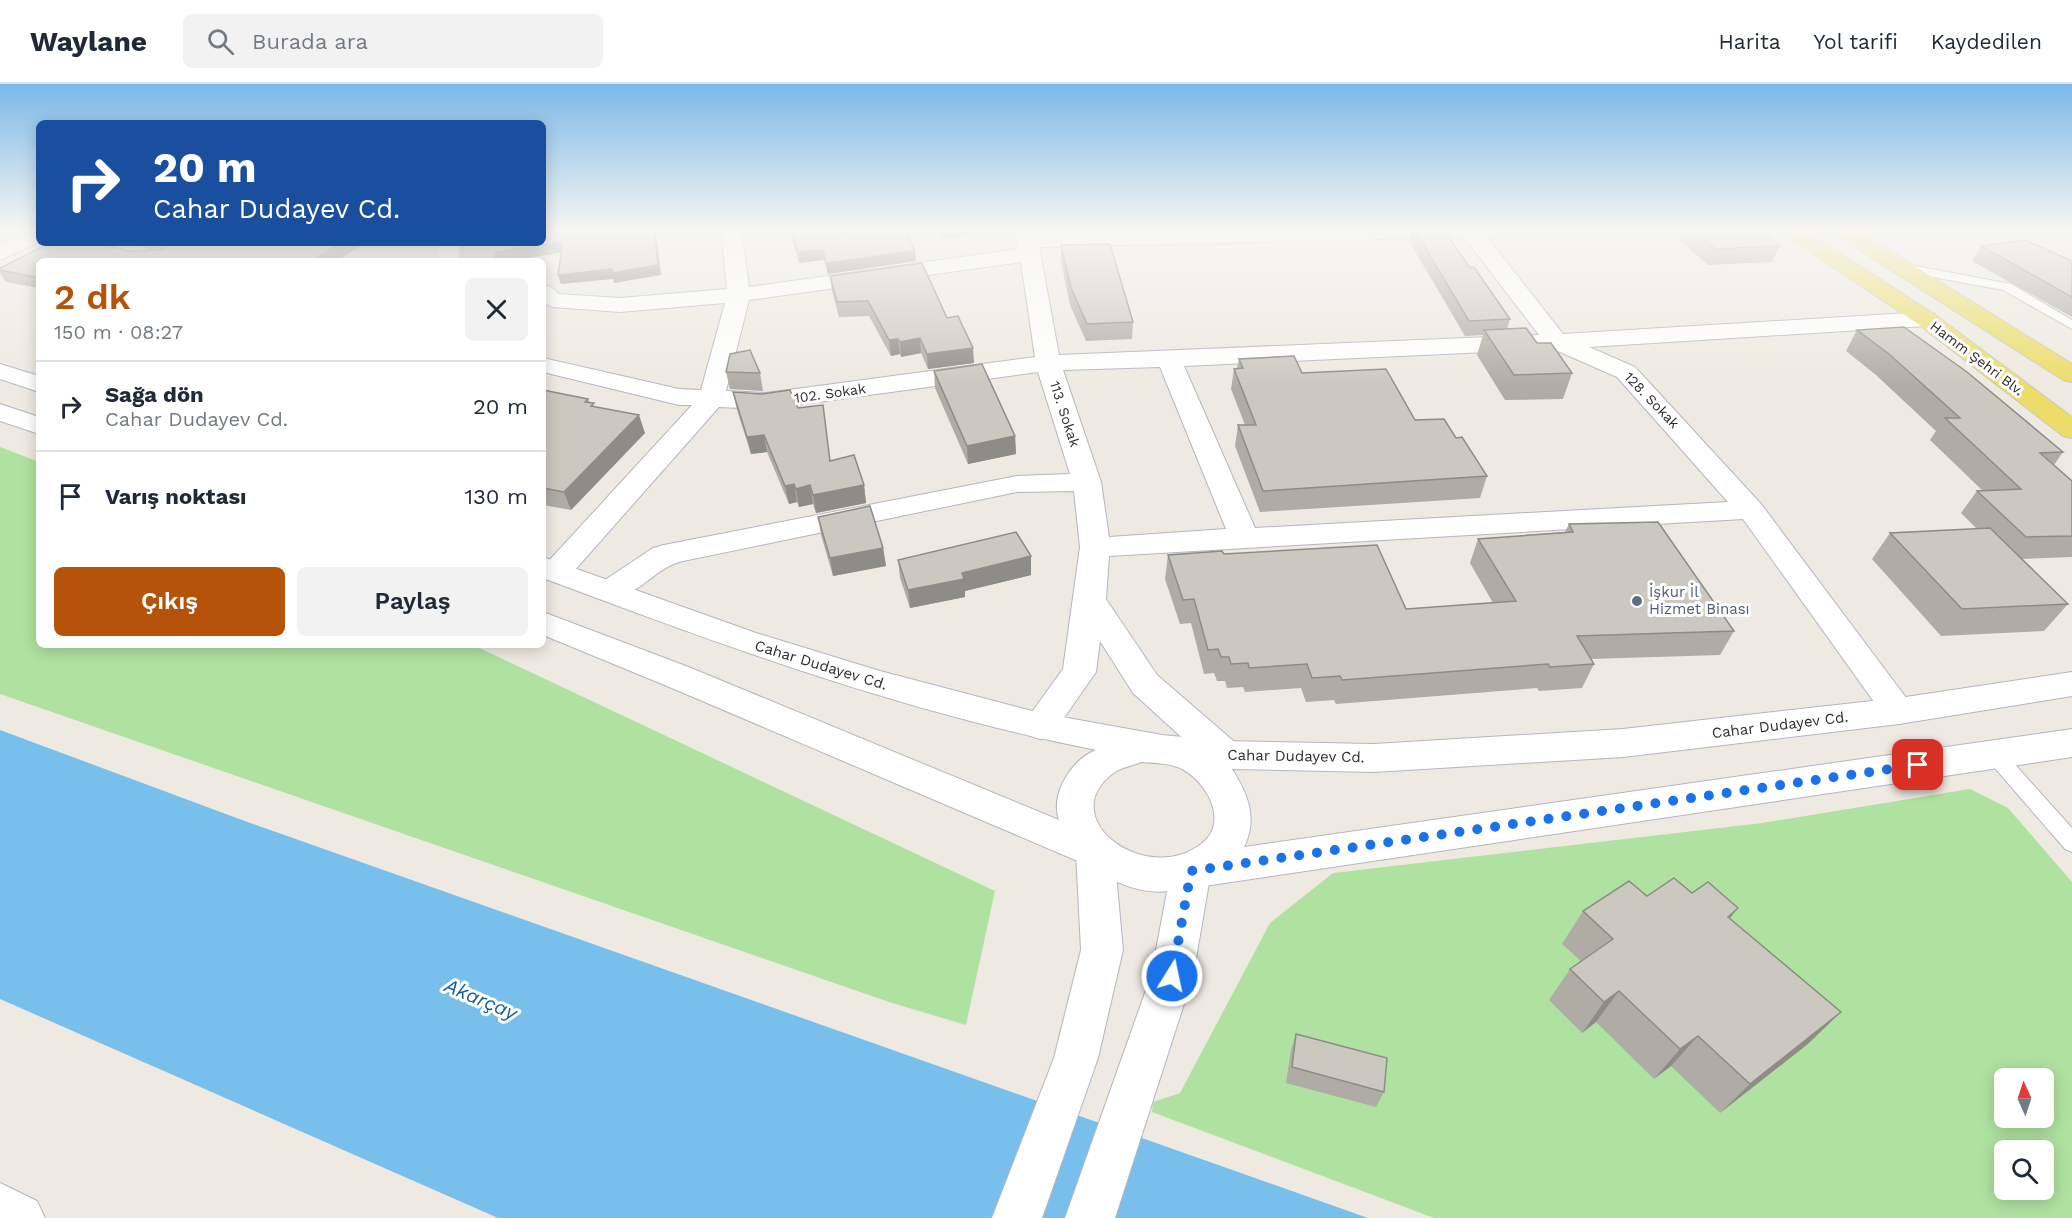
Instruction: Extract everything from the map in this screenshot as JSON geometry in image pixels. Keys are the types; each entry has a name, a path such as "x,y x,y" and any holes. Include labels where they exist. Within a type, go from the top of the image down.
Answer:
{"main road":[{"name":"Hamm Şehri Blv.","path":"1870,282 1926,319 2072,430"},
{"path":"1927,282 2072,375"}],"street":[{"path":"550,570 711,400 739,295 737,282"},
{"path":"546,294 553,300 620,305 739,295 810,282"},
{"name":"113. Sokak","path":"1033,282 1048,363 1087,482 1095,547 1079,672 1040,726"},
{"name":"128. Sokak","path":"1510,282 1557,342 1626,372 1751,510 1899,711"},
{"name":"102. Sokak","path":"546,366 678,397 766,401 1048,363 1557,342 1766,331 1926,319"},
{"path":"1168,359 1244,537"},
{"path":"0,371 36,383"},
{"path":"0,412 36,425"},
{"path":"610,591 664,555 1017,484 1087,482"},
{"path":"1095,547 1244,537 1535,524 1751,510"},
{"name":"Cahar Dudayev Cd.","path":"550,570 744,641 878,683 1040,726 1162,749 1225,755 1374,758 1623,743 1899,711 2072,684"},
{"path":"1090,600 1145,684 1225,755"},
{"path":"546,624 679,677 1095,852 1115,865 1139,874 1164,876 2072,743"},
{"path":"1017,1218 1076,1058 1102,950 1095,852 1081,834 1075,815 1076,795 1084,778 1098,763 1117,753 1139,748 1162,749 1186,755 1207,767 1223,784 1232,803 1234,823 1227,843 1212,860 1191,871"},
{"path":"1090,1218 1172,976 1191,871"},
{"path":"0,1208 20,1218"}],"lane":[{"path":"1980,282 2007,287 2072,325"},
{"path":"1994,754 2072,843"}],"green space":[{"path":"0,447 36,461 36,648 479,648 995,891 966,1025 889,1002 0,694"},
{"path":"1970,789 2008,808 2072,882 2072,1218 1434,1218 1152,1112 1153,1102 1180,1093 1270,923 1333,873 1762,823"}],"water":[{"name":"Akarçay","path":"0,730 242,820 1368,1218 498,1218 0,999"}],"building":[{"path":"832,282 931,282 947,318 958,316 973,348 927,354 920,338 900,342 898,339 889,340 868,301 837,302"},
{"path":"1070,282 1121,282 1133,322 1087,324"},
{"path":"1446,282 1484,282 1510,319 1469,321"},
{"path":"2045,282 2072,282 2072,297"},
{"path":"1904,327 1967,372 2063,452 2040,453 2072,481 2072,536 2026,537 1977,491 2021,489 1945,418 1960,418 1889,354 1857,330"},
{"path":"1526,328 1537,343 1551,343 1572,373 1514,375 1484,330"},
{"path":"750,350 760,373 726,372 730,354"},
{"path":"1294,356 1302,373 1386,369 1415,420 1444,419 1456,438 1462,437 1487,476 1263,491 1238,425 1256,425 1234,369 1243,368 1239,359"},
{"path":"982,364 1015,436 967,446 934,371"},
{"path":"790,390 798,408 823,405 830,461 854,455 864,485 813,495 810,485 796,489 794,484 785,486 764,435 747,437 733,392 762,394"},
{"path":"546,391 588,399 585,402 594,403 591,406 639,415 564,492 546,489"},
{"path":"870,506 883,548 830,558 818,517"},
{"path":"1658,522 1734,631 1577,636 1594,664 1550,667 1548,664 1342,680 1340,676 1312,678 1307,664 1249,668 1248,663 1231,664 1229,657 1221,657 1218,649 1208,650 1194,599 1183,600 1168,555 1377,545 1406,609 1516,601 1478,539 1573,532 1569,524"},
{"path":"1990,528 2068,604 1962,609 1890,533"},
{"path":"1016,532 1031,556 962,573 964,579 908,590 898,560"},
{"path":"1674,878 1692,893 1708,882 1738,908 1728,917 1841,1012 1750,1084 1698,1036 1680,1049 1619,991 1604,1002 1570,969 1613,939 1583,911 1629,881 1647,896"},
{"path":"1296,1034 1387,1058 1384,1092 1292,1067"}],"place":[{"name":"İşkur İl Hizmet Binası","path":"1637,601"}],"route":[{"path":"1172,976 1191,871 1918,765"}]}
